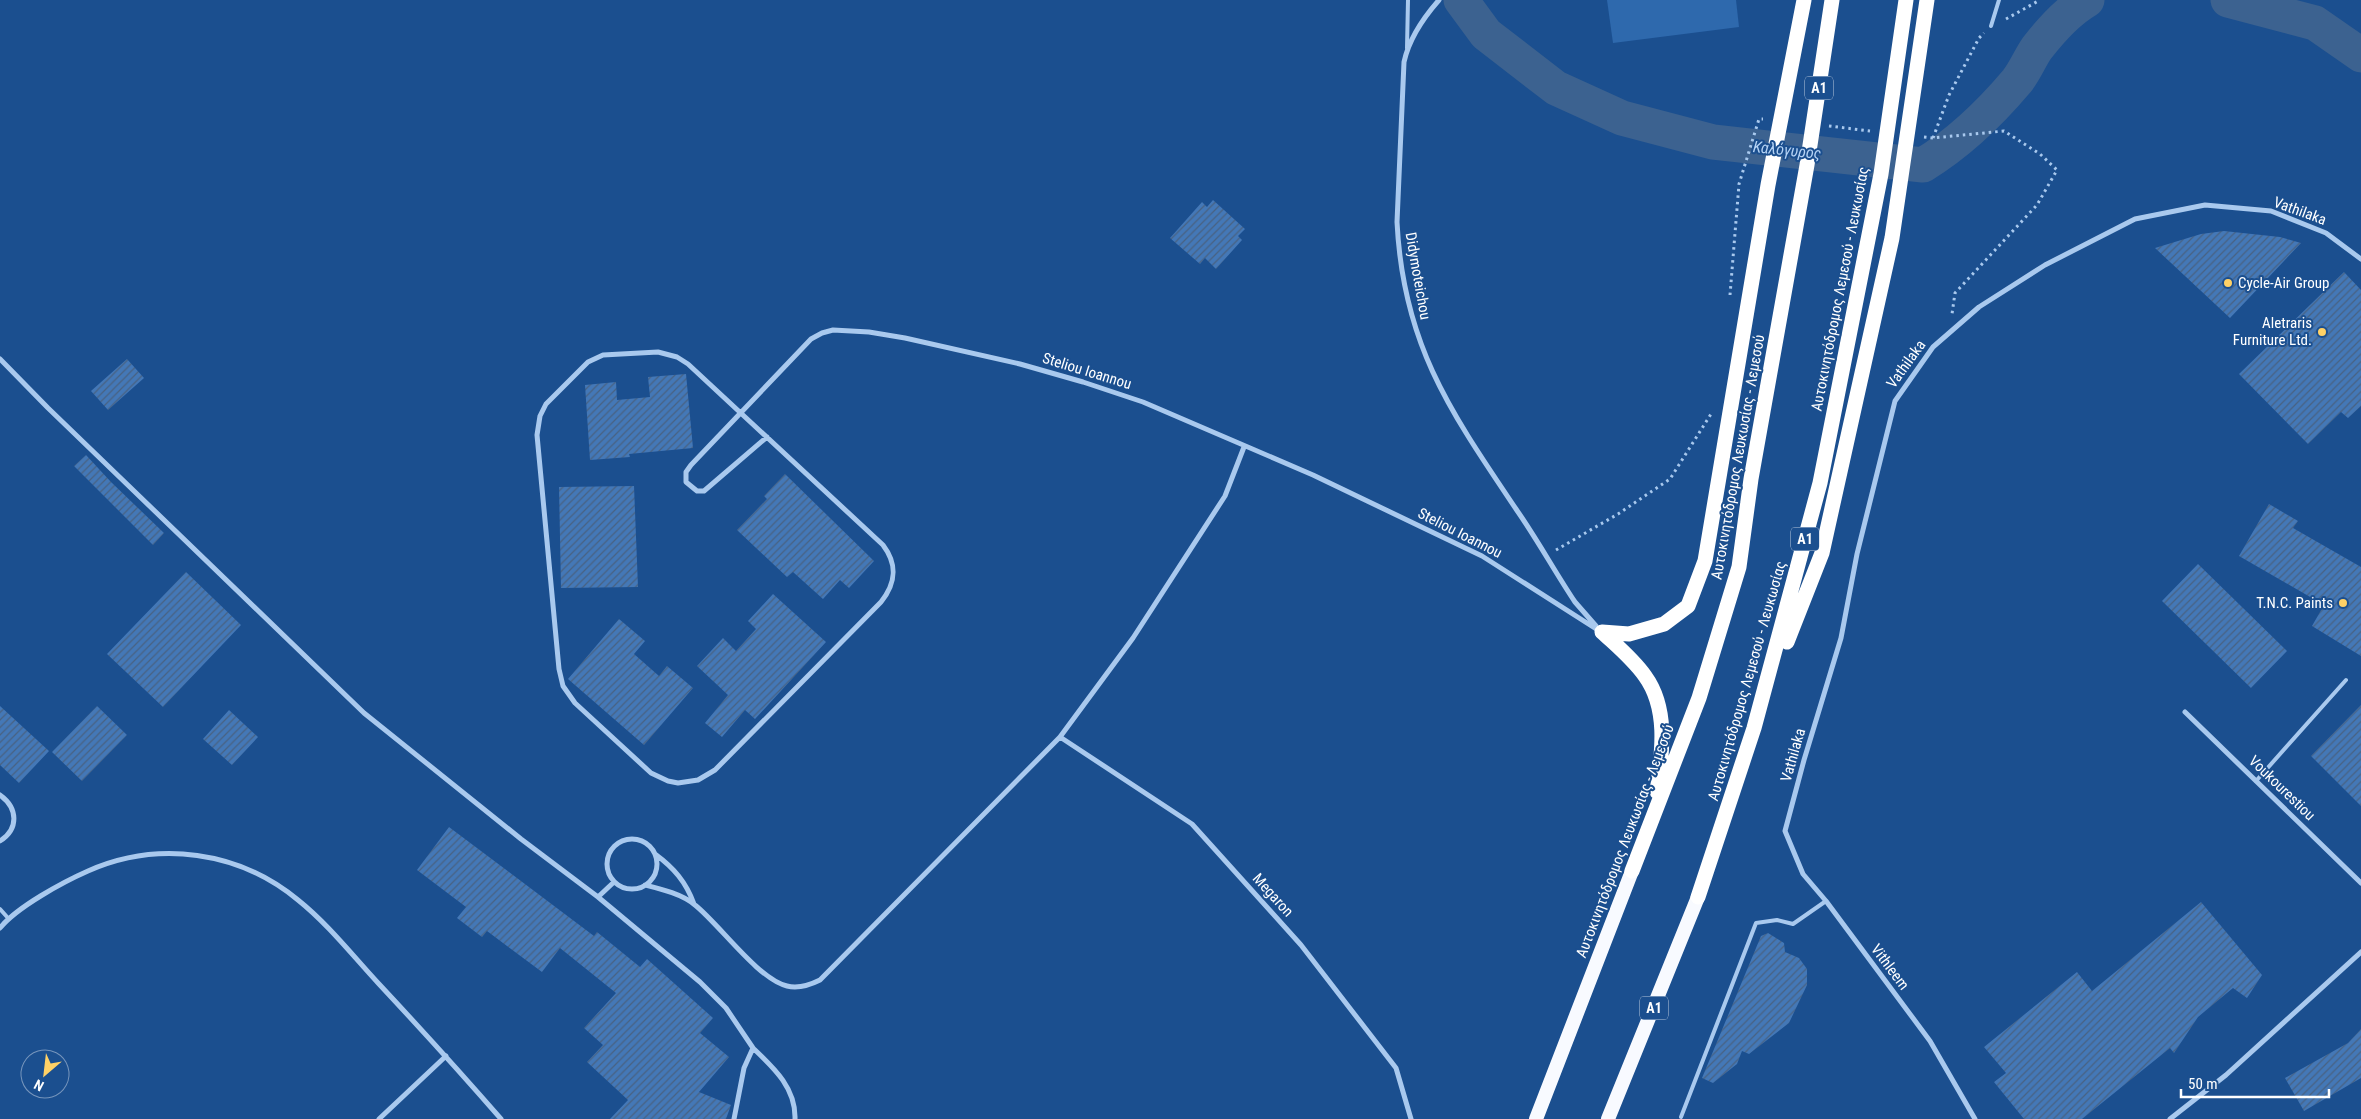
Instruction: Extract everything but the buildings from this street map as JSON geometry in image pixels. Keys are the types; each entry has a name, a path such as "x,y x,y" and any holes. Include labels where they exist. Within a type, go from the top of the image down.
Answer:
{"highway":[{"path":"1602,632 1629,634 1664,624 1688,606 1701,570 1706,552 1768,185 1804,0"},
{"name":"Αυτοκινητόδρομος Λεμεσού - Λευκωσίας","path":"1608,1119 1698,896 1754,728 1820,483 1881,174 1906,0"},
{"path":"1754,728 1822,553 1892,238 1927,0"},
{"name":"Αυτοκινητόδρομος Λευκωσίας - Λεμεσού","path":"1536,1119 1699,698 1739,567 1751,479 1807,165 1831,3"},
{"path":"1602,632 1630,658 1646,677 1656,698 1663,751 1653,818"}],"street":[{"name":"Didymoteichou","path":"1439,0 1419,27 1407,49 1402,92 1397,222 1398,247 1408,306 1436,381 1477,452 1518,511 1575,602 1602,632"},
{"name":"Vathilaka","path":"1785,831 1804,760 1841,638 1857,554 1895,401 1933,347 1979,307 2045,265 2135,219 2205,206 2272,211 2326,232 2361,259"},
{"name":"Steliou Ioannou","path":"767,437 708,489 697,491 689,486 685,478 691,465 811,339 828,331 848,330 905,338 1020,364 1143,402 1313,475 1482,556 1602,632"},
{"path":"658,352 677,356 688,364 767,437 883,545 892,560 894,576 892,585 881,602 715,770 698,780 678,783 668,781 651,773 575,703 563,686 558,659 537,426 546,404 580,368 597,356 658,352"},
{"path":"0,359 55,415 364,713 521,840 598,897 713,994 726,1008 753,1048 772,1067 790,1090 795,1104 795,1119"},
{"path":"694,904 688,887 678,874 654,854 646,843 638,840 622,841 615,845 610,852 607,867 614,882 629,889 645,885 663,890 694,904 773,980 794,987 811,985 829,973 1060,737 1133,638 1225,496 1244,447"},
{"name":"Voukourestiou","path":"2185,712 2361,883"},
{"name":"Megaron","path":"1060,737 1192,824 1301,945 1396,1068 1411,1119"},
{"path":"0,795 11,806 14,814 11,831 0,841"},
{"name":"Vithleem","path":"1785,831 1803,874 1826,901 1930,1041 1975,1119"},
{"path":"0,928 8,918 76,876 113,862 169,852 202,855 237,864 282,888 311,911 446,1056 501,1119"},
{"path":"645,885 655,873 657,864 654,854"},
{"path":"598,897 614,882"},
{"path":"2170,1119 2226,1075 2361,952"},
{"path":"734,1119 744,1068 753,1048"},
{"path":"379,1119 446,1056"}],"lane":[{"path":"1407,49 1408,0"},
{"path":"1990,26 1999,0"},
{"path":"2256,780 2346,680"},
{"path":"1681,1117 1756,923 1777,920 1793,924 1826,901"},
{"path":"0,909 8,918"}],"path":[{"path":"1933,138 1957,79 1979,38 1990,26 2040,0"},
{"path":"1730,299 1739,184 1759,119 1769,120"},
{"path":"1827,126 1875,132"},
{"path":"1914,136 1933,138 2004,131 2040,154 2057,170 2037,205 1955,293 1948,334"},
{"path":"1545,556 1618,514 1670,479 1715,408"}],"shaded area":[{"path":"1607,0 1736,0 1739,27 1613,43"}],"waterway":[{"name":"Καλόγυρος","path":"1461,0 1486,34 1556,88 1622,118 1713,142 1923,165 1949,147 1996,105 2023,73 2037,48 2048,34 2067,15 2087,0"},
{"name":"Καλόγυρος","path":"2228,0 2315,23 2361,55"}],"place":[{"name":"Cycle-Air Group","path":"2228,283"},
{"name":"Aletraris Furniture Ltd.","path":"2322,332"},
{"name":"T.N.C. Paints","path":"2343,603"}]}
